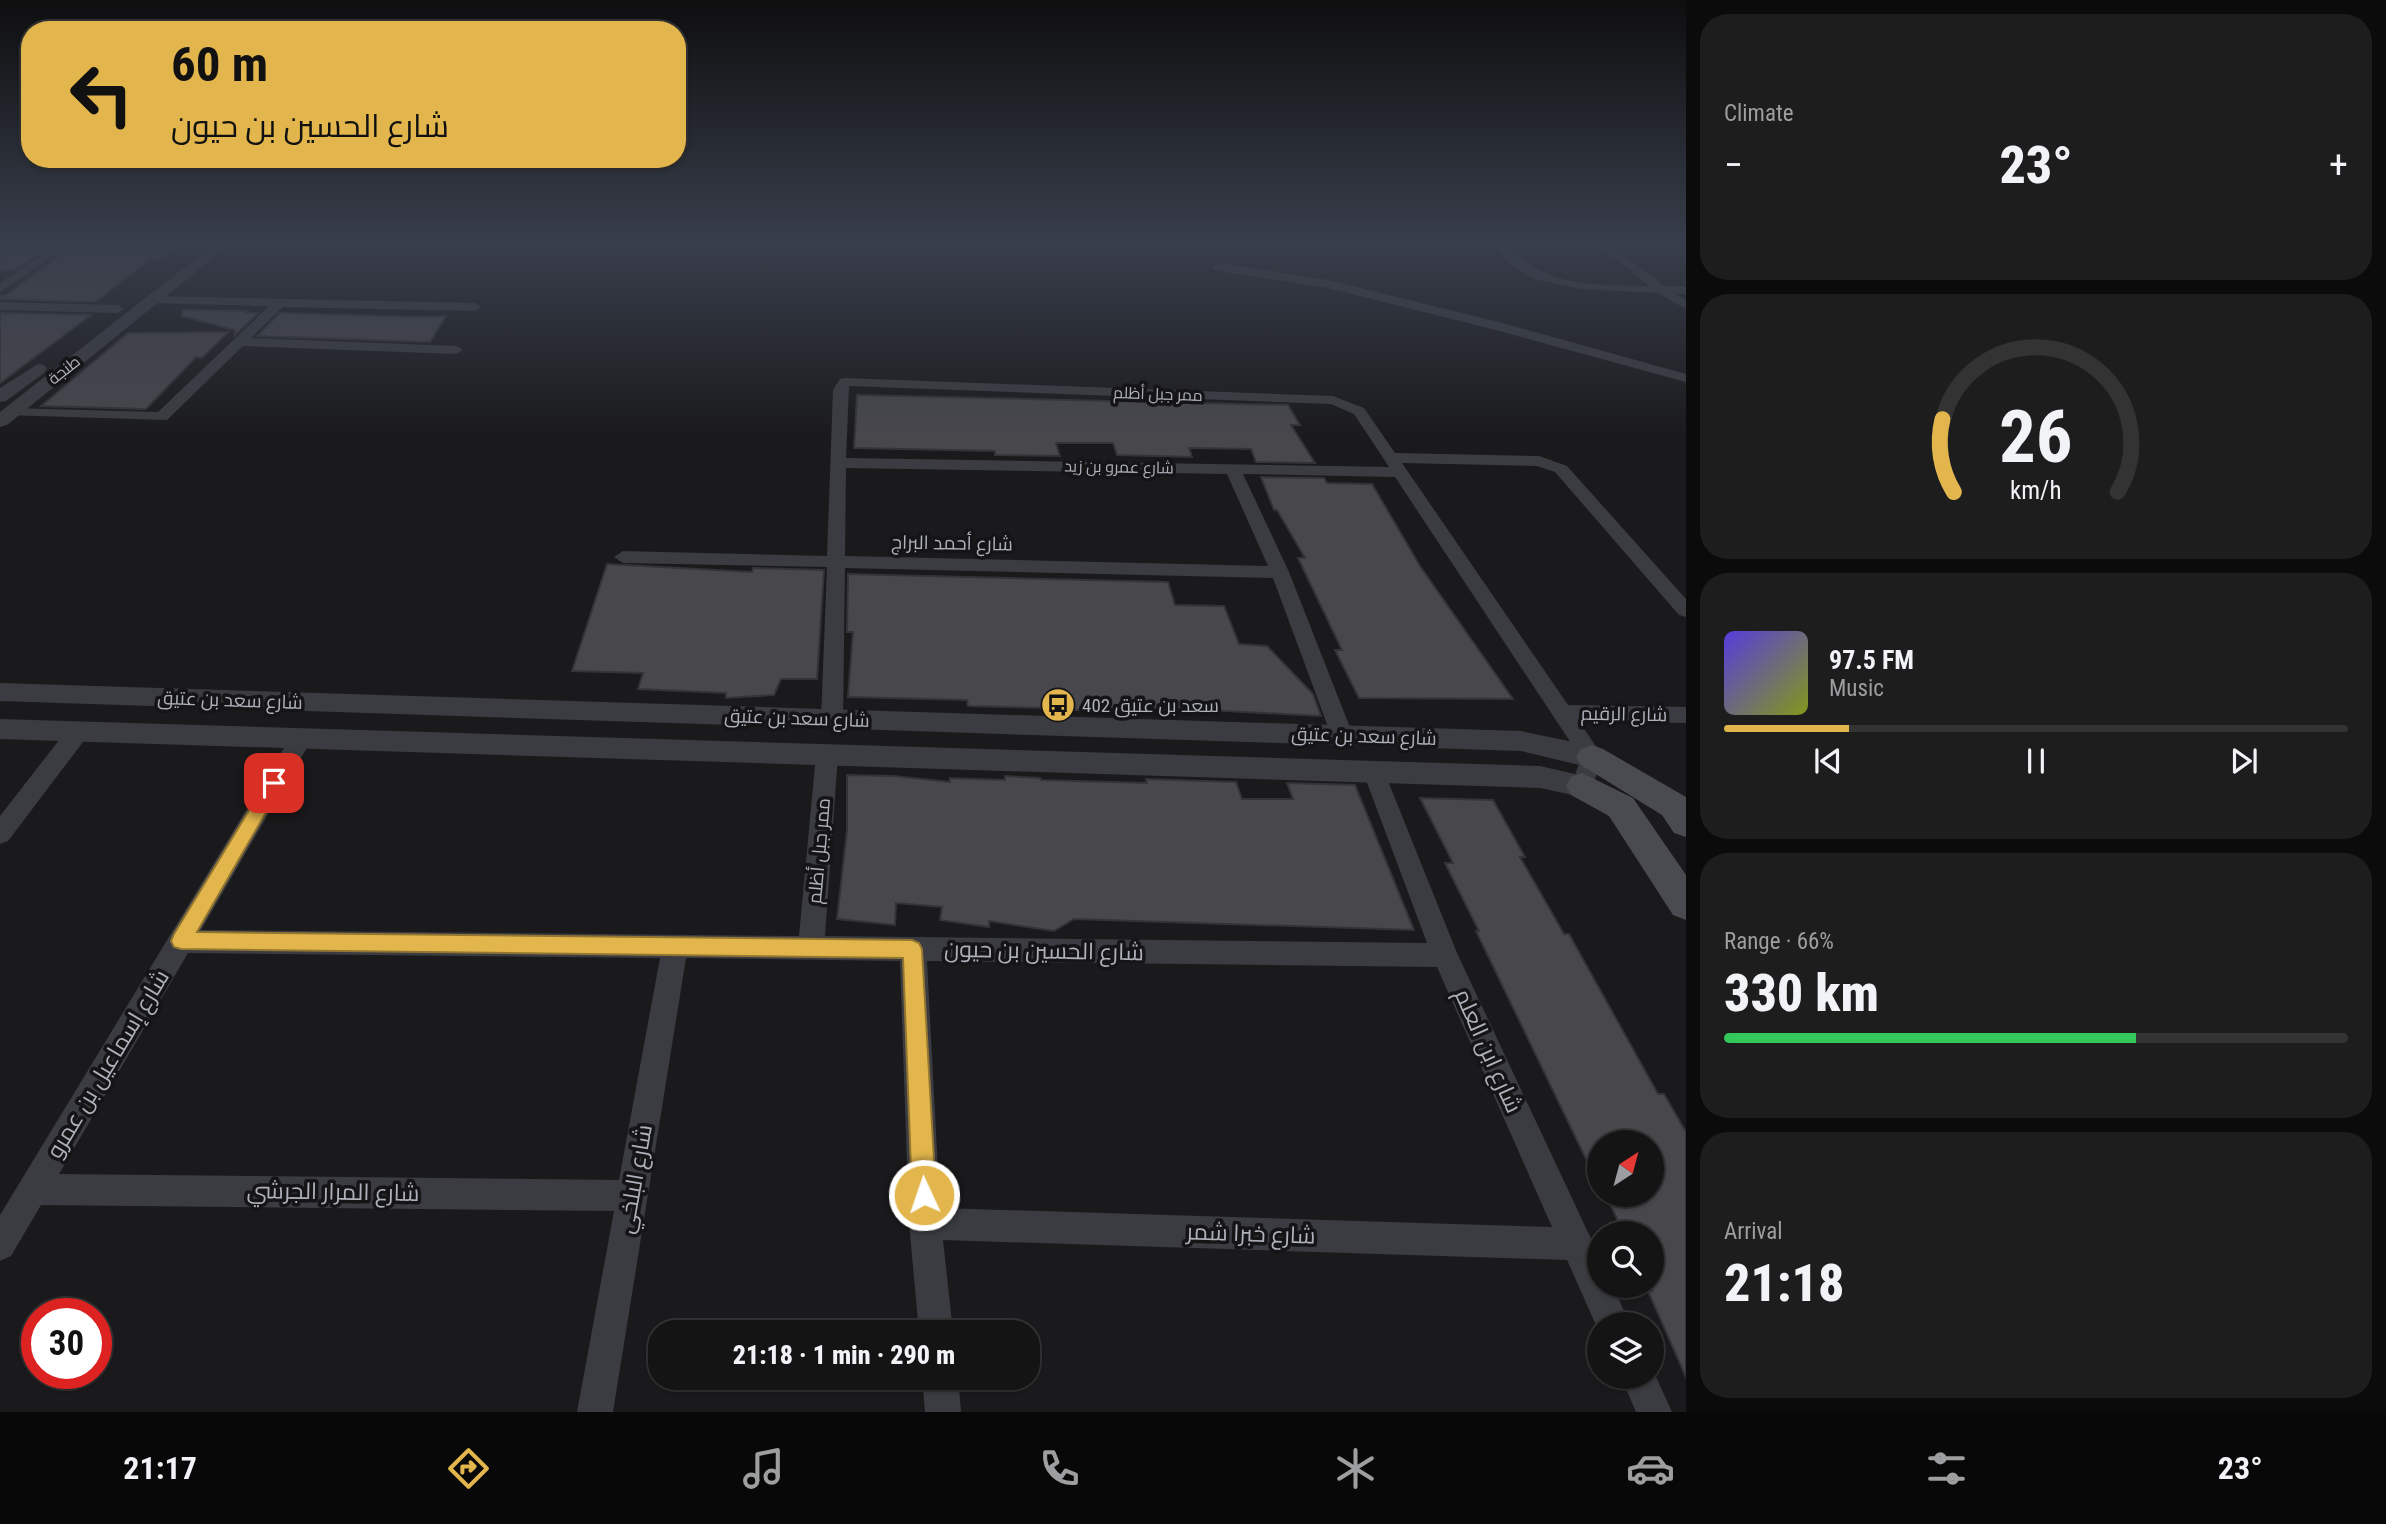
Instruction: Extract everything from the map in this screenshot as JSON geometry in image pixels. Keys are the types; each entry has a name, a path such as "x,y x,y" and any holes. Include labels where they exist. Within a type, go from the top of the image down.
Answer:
{"main road":[{"path":"1587,771 1674,806 1686,823"},
{"path":"1587,771 1621,807 1686,904"}],"street":[{"path":"35,307 118,309"},
{"name":"طنجة","path":"0,397 121,307"},
{"name":"طنجة","path":"5,417 144,307"},
{"path":"5,417 162,417 276,307"},
{"path":"470,307 475,307"},
{"path":"1420,307 1686,378"},
{"path":"239,342 456,350"},
{"name":"ممر جبل أظلم","path":"832,719 840,390 845,382 1333,400 1359,411 1396,465 1562,713 1587,771"},
{"name":"شارع عمرو بن زيد","path":"839,463 1233,469 1539,461 1555,464 1562,469 1686,611"},
{"path":"1233,469 1280,572 1342,735"},
{"name":"شارع أحمد البراج","path":"623,557 1280,572"},
{"name":"شارع سعد بن عتيق","path":"0,692 1521,741 1587,771"},
{"name":"شارع الرقيم","path":"1562,713 1686,715"},
{"name":"شارع سعد بن عتيق","path":"0,729 1540,777 1587,771"},
{"path":"0,834 78,732"},
{"name":"شارع إسماعيل بن عمرو","path":"0,1245 301,739"},
{"name":"ممر جبل أظلم","path":"811,948 827,755"},
{"name":"شارع ابن العلم","path":"1374,772 1445,955 1607,1312"},
{"name":"شارع الحسين بن حيون","path":"181,941 1445,955"},
{"name":"شارع البلخي","path":"595,1412 675,946"},
{"path":"912,949 925,1223 935,1320"},
{"name":"شارع المرار الجرشي","path":"33,1189 632,1196"},
{"name":"شارع خبرا شمر","path":"925,1223 1576,1244"},
{"path":"1643,1389 1654,1412"},
{"path":"941,1390 943,1412"}],"building":[{"path":"183,310 258,313 234,336 235,330 182,316"},
{"path":"0,313 91,315 0,383"},
{"path":"280,313 446,316 430,342 257,336"},
{"path":"228,332 202,358 196,357 146,409 41,406 128,333"},
{"path":"857,395 1288,405 1300,425 1291,425 1315,463 1256,462 1251,449 1189,448 1192,457 1117,455 1113,443 1056,443 1060,456 995,455 995,451 854,448"},
{"path":"1261,477 1324,478 1327,483 1372,484 1420,566 1513,699 1359,698 1335,650 1342,650 1298,558 1305,558 1277,510 1274,510"},
{"path":"607,564 752,572 753,568 824,570 817,679 781,679 774,695 726,698 726,693 638,689 643,673 572,671"},
{"path":"848,574 1168,582 1175,605 1224,606 1239,644 1267,646 1313,694 1321,716 1207,710 1049,710 968,706 967,700 848,697 853,632 847,632"},
{"path":"847,775 894,776 950,782 950,778 1005,780 1005,776 1041,780 1147,783 1146,779 1236,782 1242,799 1293,799 1287,783 1355,785 1414,930 1074,919 1054,931 989,921 989,927 940,920 942,907 896,903 895,925 837,919 847,830"},
{"path":"1420,798 1493,800 1525,857 1520,857 1564,934 1569,934 1658,1094 1664,1094 1686,1132 1686,1377 1664,1327 1664,1312 1657,1312 1651,1298 1664,1298 1664,1221 1618,1221 1612,1208 1664,1208 1664,1130 1587,1130 1587,1161 1445,863 1453,863"}],"place":[{"name":"سعد بن عتيق 402","path":"1058,705"}],"route":[{"path":"274,783 181,941 912,949 924,1195"}]}
